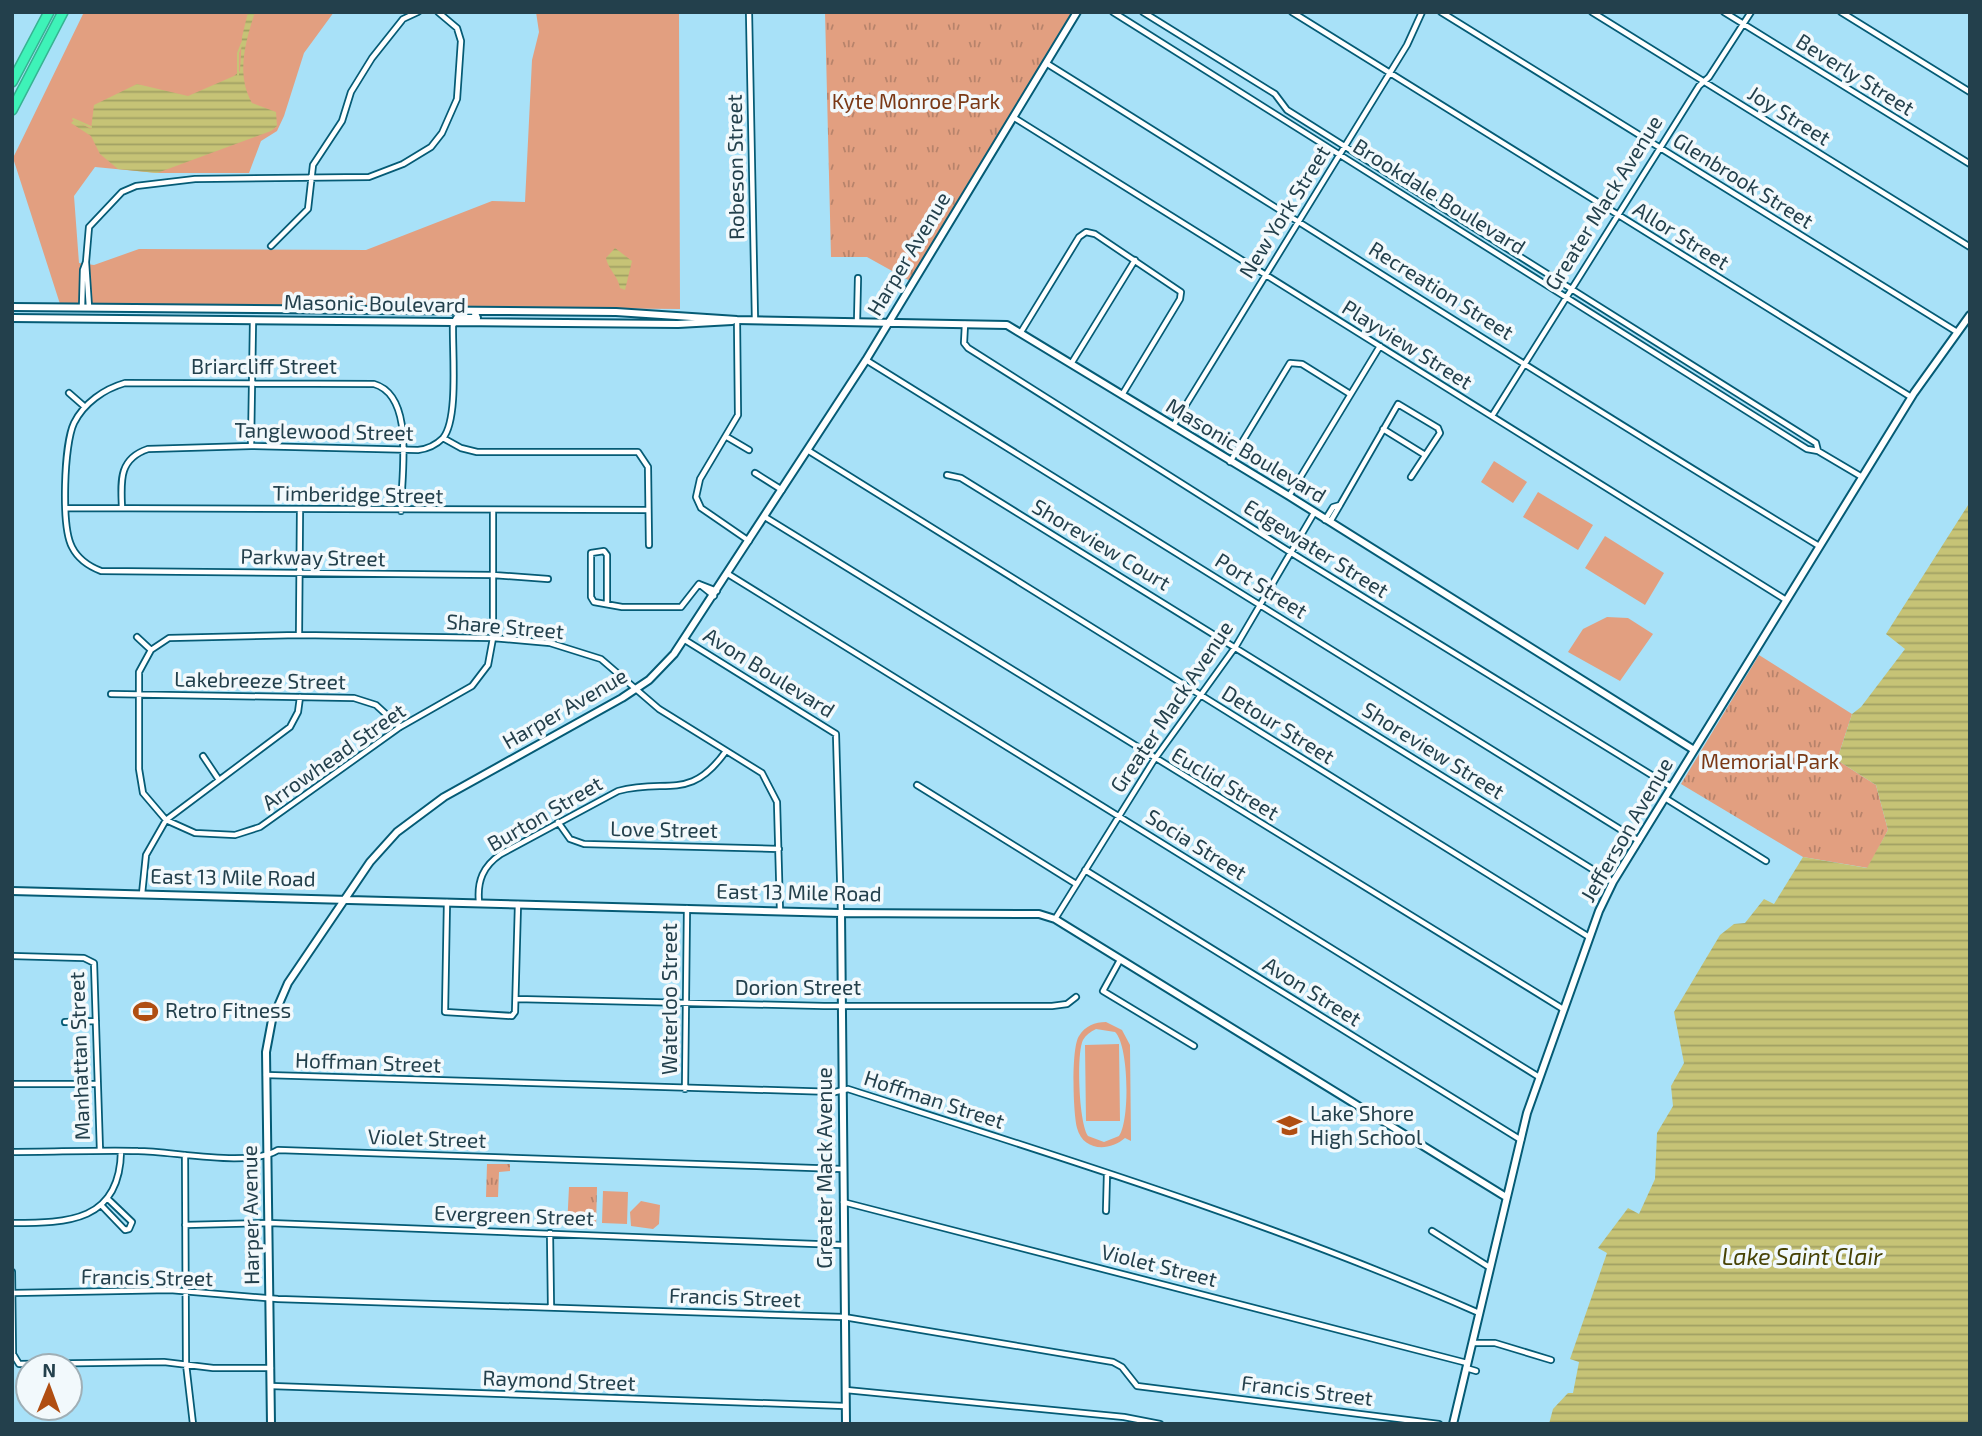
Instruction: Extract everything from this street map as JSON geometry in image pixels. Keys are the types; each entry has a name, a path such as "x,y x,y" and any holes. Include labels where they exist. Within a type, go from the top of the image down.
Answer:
{"highway":[{"path":"12,82 49,12"},
{"path":"12,110 63,12"}],"main road":[{"name":"Harper Avenue","path":"271,1424 266,1075 268,1035 275,1009 288,983 380,849 421,812 636,689 658,671 685,640 866,360 1077,12"},
{"name":"Masonic Boulevard","path":"12,307 642,313 737,320 1001,324 1021,332 1230,463 1289,496 1694,750"},
{"path":"49,318 82,316 85,307"},
{"path":"172,320 171,312 179,308"},
{"path":"246,309 253,321"},
{"path":"369,321 367,314 395,310"},
{"path":"453,323 457,318 477,318 474,311"},
{"path":"500,323 541,320 546,312"},
{"path":"616,324 620,316 627,313"},
{"path":"642,313 651,324"},
{"path":"676,314 678,324"},
{"name":"Jefferson Avenue","path":"1453,1424 1506,1197 1539,1077 1589,937 1613,883 1911,397 1970,315"},
{"name":"Masonic Boulevard","path":"12,318 713,325 737,320"},
{"name":"East 13 Mile Road","path":"12,891 841,913 1031,913 1055,919 1506,1197"},
{"name":"Greater Mack Avenue","path":"841,913 842,1245 846,1424"}],"street":[{"path":"271,246 307,209 316,158 342,121 351,92 372,58 402,19 418,12"},
{"path":"85,307 89,227 128,188 195,179 369,177 420,154 442,133 457,99 461,41 457,28 438,12"},
{"name":"Robeson Street","path":"749,12 755,320"},
{"name":"Brookdale Boulevard","path":"1113,12 1802,446 1813,452 1818,451 1862,477"},
{"name":"Brookdale Boulevard","path":"1143,12 1275,94 1284,108 1816,443 1818,451"},
{"name":"Allor Street","path":"1292,12 1911,397"},
{"name":"New York Street","path":"1173,427 1390,73 1422,12"},
{"name":"Glenbrook Street","path":"1441,12 1957,332"},
{"name":"Joy Street","path":"1592,12 1970,247"},
{"name":"Beverly Street","path":"1724,12 1970,164"},
{"name":"Greater Mack Avenue","path":"1492,416 1616,214 1751,12"},
{"path":"1841,12 1970,92"},
{"name":"Recreation Street","path":"1045,62 1645,440 1820,546"},
{"name":"Playview Street","path":"1012,116 1786,600"},
{"path":"1021,332 1083,234 1095,234 1178,286 1181,295 1122,395"},
{"path":"1071,363 1135,260"},
{"path":"857,322 858,278"},
{"path":"737,320 739,410 727,436 700,479 697,502 704,510 750,541"},
{"path":"251,446 253,321"},
{"path":"443,438 451,418 453,323"},
{"name":"Edgewater Street","path":"965,324 964,343 968,348 1290,552 1671,787"},
{"path":"1289,496 1380,346"},
{"name":"Port Street","path":"866,360 1639,841"},
{"path":"1230,463 1290,363 1302,364 1350,394"},
{"name":"Briarcliff Street","path":"85,407 100,394 125,383 365,383 381,386 393,395 400,407 401,511"},
{"path":"67,508 66,447 75,422 85,407 69,393"},
{"path":"1327,521 1364,469 1368,451 1398,404 1438,428 1440,433 1411,477"},
{"path":"1383,429 1425,455"},
{"path":"727,436 749,450"},
{"name":"Tanglewood Street","path":"122,508 122,471 129,458 154,448 251,446 424,449 443,438 461,448 477,452 638,452 648,467 649,545"},
{"name":"Detour Street","path":"809,451 1589,937"},
{"path":"755,473 782,490"},
{"name":"Shoreview Court","path":"947,475 961,478 1236,646"},
{"name":"Timberidge Street","path":"67,508 494,512 648,510"},
{"name":"Parkway Street","path":"67,508 68,538 81,560 107,572 493,575 548,579"},
{"path":"299,635 300,510"},
{"name":"Arrowhead Street","path":"138,694 140,786 150,805 166,820 185,830 209,835 235,835 260,827 400,727 478,681 488,665 493,638 494,512"},
{"name":"Greater Mack Avenue","path":"1055,919 1154,760 1236,646 1314,513"},
{"name":"Euclid Street","path":"765,517 1154,760 1563,1009"},
{"path":"607,603 607,555 604,551 594,551 590,553 591,597 594,603 622,607 681,607 699,583 716,594"},
{"name":"Socia Street","path":"728,574 1539,1077"},
{"name":"Share Street","path":"151,650 169,638 182,636 299,635 493,638 550,643 590,653 610,664 659,709 754,766 772,788 777,802 780,911"},
{"path":"137,637 151,650 141,667 138,694"},
{"name":"Avon Boulevard","path":"685,640 836,734 841,913"},
{"name":"Shoreview Street","path":"1236,646 1613,883"},
{"name":"Lakebreeze Street","path":"111,694 363,700 385,711 400,727"},
{"path":"142,894 146,855 166,820 290,727 298,712 300,697"},
{"name":"Burton Street","path":"479,902 479,883 493,859 618,791 633,787 685,785 707,775 726,751"},
{"path":"203,756 219,780"},
{"path":"916,785 1077,884"},
{"path":"1665,798 1766,861"},
{"name":"Love Street","path":"558,822 570,839 584,844 779,849"},
{"name":"Avon Street","path":"1085,870 1521,1140"},
{"path":"447,901 445,1012 450,1014 514,1015 518,904"},
{"name":"Waterloo Street","path":"685,1089 687,908"},
{"name":"Manhattan Street","path":"12,956 91,960 94,967 100,1151"},
{"path":"1121,959 1103,991 1194,1046"},
{"name":"Dorion Street","path":"516,999 1052,1006 1067,1004 1076,996"},
{"path":"65,1022 96,1021"},
{"name":"Hoffman Street","path":"266,1075 685,1089 842,1090 860,1093 1107,1173 1421,1287 1479,1313"},
{"path":"12,1084 97,1084"},
{"name":"Violet Street","path":"12,1154 121,1151 267,1156 278,1150 842,1169"},
{"path":"12,1223 69,1222 101,1205 118,1175 121,1151"},
{"path":"185,1155 186,1364 193,1424"},
{"path":"1106,1211 1107,1173"},
{"path":"101,1205 125,1230 129,1229 132,1222 107,1198"},
{"name":"Violet Street","path":"843,1202 1466,1366 1476,1371"},
{"name":"Evergreen Street","path":"185,1225 269,1223 842,1245"},
{"path":"1432,1231 1489,1267"},
{"path":"550,1233 551,1307"},
{"path":"12,1272 16,1362 271,1368"},
{"name":"Francis Street","path":"13,1293 186,1291 269,1298 844,1317 1113,1362 1122,1367 1137,1387 1439,1424"},
{"path":"1472,1343 1495,1343 1551,1360"},
{"name":"Raymond Street","path":"271,1386 845,1406"},
{"path":"846,1391 1124,1417 1160,1424"}],"green space":[{"path":"84,12 334,12 304,53 284,116 277,131 261,141 249,173 157,173 95,167 74,196 79,263 94,265 139,249 366,250 492,201 525,202 532,60 539,32 536,12 679,12 680,309 60,304 13,158"},
{"name":"Kyte Monroe Park","path":"825,12 1077,12 912,282 867,257 831,257"},
{"path":"1494,461 1527,482 1513,503 1481,482"},
{"path":"1538,492 1593,525 1578,550 1523,517"},
{"path":"1605,536 1664,573 1645,605 1585,568"},
{"path":"1607,617 1628,618 1653,634 1620,681 1568,652 1583,629"},
{"name":"Memorial Park","path":"1759,655 1852,714 1837,760 1876,785 1888,830 1868,868 1803,857 1681,784"},
{"path":"1106,1022 1122,1030 1130,1045 1131,1141 1125,1138 1112,1146 1097,1147 1085,1141 1077,1128 1074,1066 1076,1043 1081,1033 1087,1027","holes":["1096,1029 1115,1032 1120,1040 1125,1067 1125,1115 1119,1136 1104,1142 1088,1136 1082,1118 1079,1073 1081,1048 1083,1040"]},
{"path":"1119,1044 1120,1121 1086,1121 1085,1045"},
{"path":"487,1164 510,1164 510,1171 499,1172 498,1197 486,1197"},
{"path":"569,1187 597,1187 596,1228 567,1227"},
{"path":"603,1191 628,1192 627,1224 602,1223"},
{"path":"641,1201 660,1205 659,1224 653,1229 631,1226 630,1212"}],"water":[{"path":"248,12 255,12 245,47 244,81 252,103 276,112 277,126 271,131 157,173 118,169 100,154 91,136 71,123 74,120 91,129 94,105 137,84 188,96 234,76 240,71 242,37"},
{"path":"615,248 632,261 625,290 620,288 606,258"},
{"name":"Lake Saint Clair","path":"1970,502 1970,1424 1549,1424 1553,1409 1568,1393 1573,1393 1579,1362 1570,1359 1607,1253 1598,1248 1628,1208 1639,1214 1655,1179 1657,1133 1673,1106 1671,1086 1684,1063 1674,1012 1720,935 1734,924 1745,923 1764,899 1774,904 1803,857 1867,868 1888,830 1876,785 1837,760 1852,714 1861,707 1905,649 1886,634"}],"waterway":[{"path":"238,75 238,53 242,43"},
{"path":"73,119 91,127"}],"place":[{"name":"Retro Fitness","path":"145,1011"},
{"name":"Lake Shore High School","path":"1290,1126"}]}
